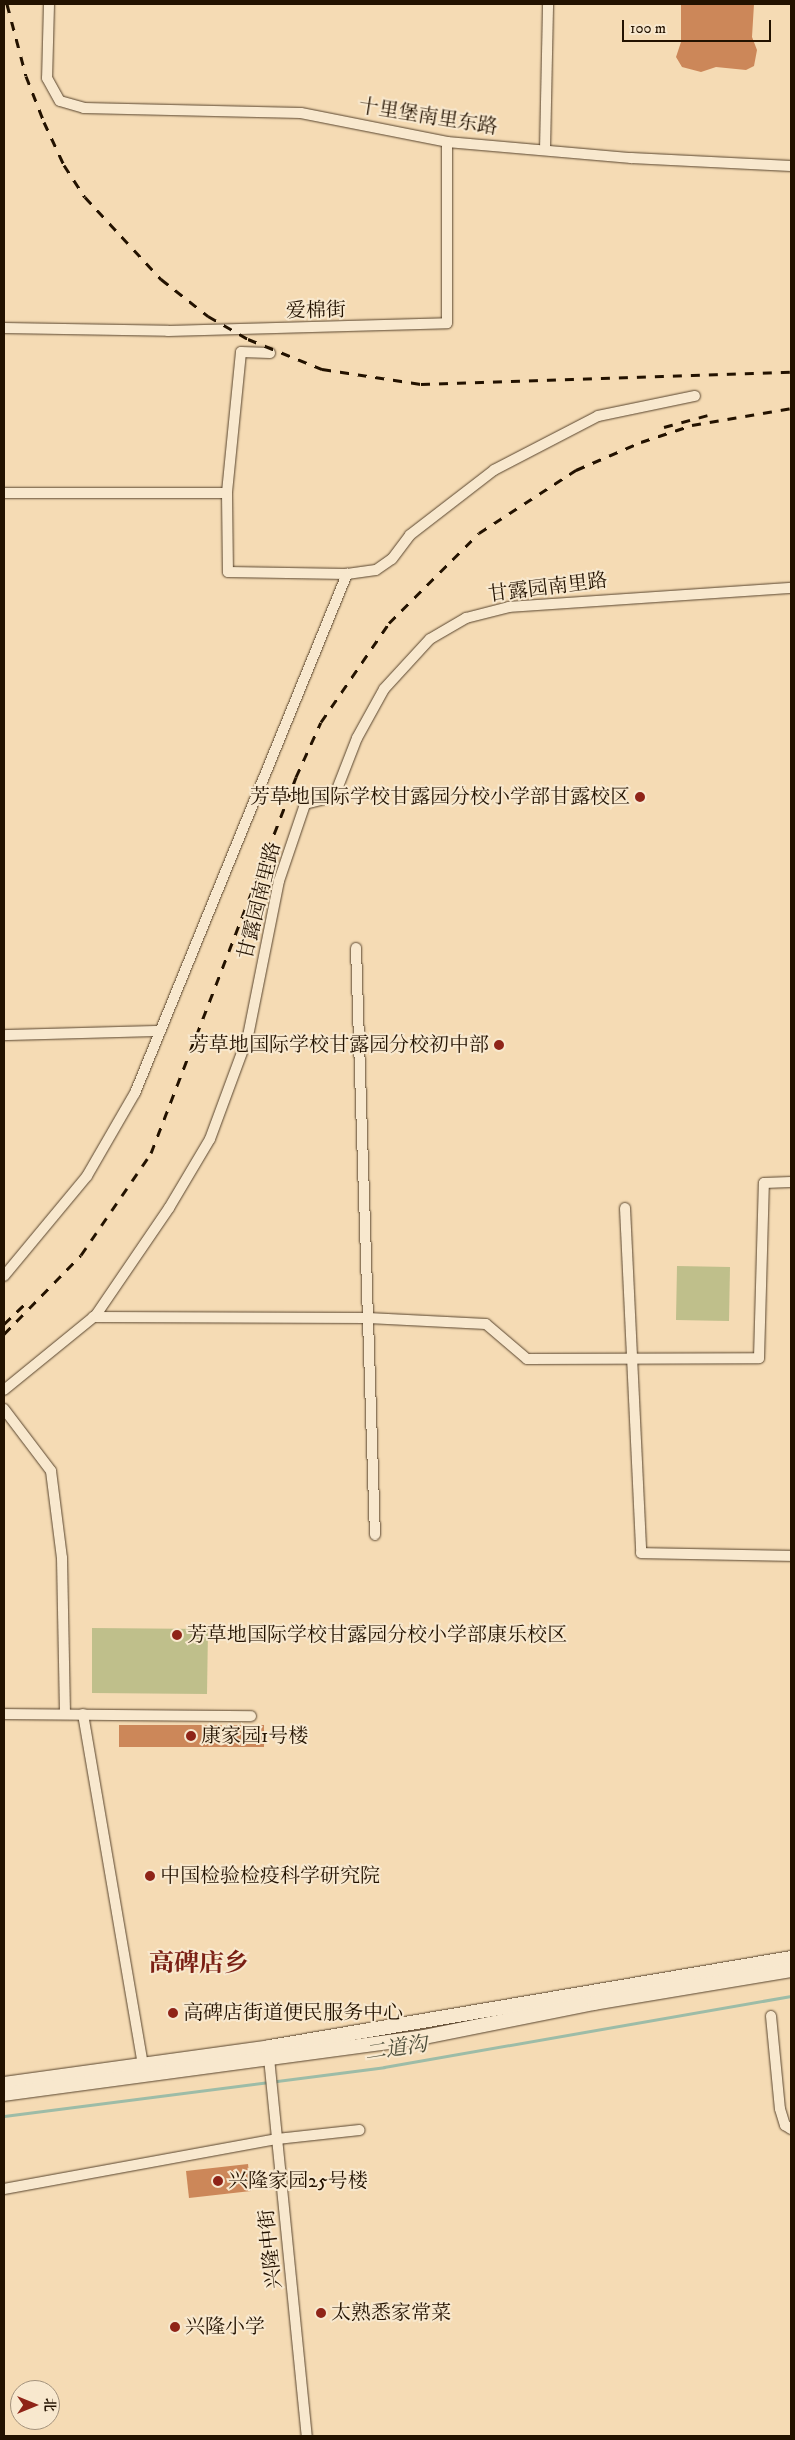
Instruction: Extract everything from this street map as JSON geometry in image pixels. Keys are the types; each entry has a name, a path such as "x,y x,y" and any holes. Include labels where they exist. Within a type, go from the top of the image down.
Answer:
{"street":[{"name":"十里堡南里东路","path":"49,4 47,78 60,101 84,108 302,113 447,142 791,166"},
{"path":"545,150 548,4"},
{"name":"爱棉街","path":"4,328 168,331 447,323 447,142"},
{"path":"270,353 242,352 227,493 228,572 347,574 376,570 392,559 410,534 494,470 558,435 598,416 695,396"},
{"path":"4,493 227,493"},
{"path":"4,1276 88,1176 135,1093 347,574"},
{"name":"甘露园南里路","path":"4,1390 93,1317 170,1208 210,1139 248,1036 279,881 305,804 334,797 357,738 384,689 430,639 466,618 509,607 791,588"},
{"path":"356,948 375,1535"},
{"path":"4,1035 160,1031"},
{"path":"93,1317 368,1318 486,1324 527,1359 759,1358 764,1183 791,1182"},
{"path":"625,1208 625,1275 634,1358 641,1553 791,1556"},
{"path":"4,1409 51,1471 62,1558 65,1714"},
{"path":"4,1714 251,1716"},
{"path":"83,1714 143,2065"},
{"path":"4,2094 269,2059 481,2027 791,1958"},
{"path":"4,2084 270,2048 671,1985 791,1970"},
{"path":"771,2016 780,2108 784,2126 791,2129"},
{"name":"兴隆中街","path":"269,2059 308,2436"},
{"path":"4,2189 277,2139 360,2130"}],"green space":[{"path":"677,1266 730,1267 729,1321 676,1320"},
{"path":"92,1628 208,1629 207,1694 92,1693"}],"building":[{"path":"681,4 754,4 752,37 757,50 754,66 746,70 716,67 701,72 682,67 676,57 681,42"},
{"name":"康家园1号楼","path":"119,1725 264,1725 264,1747 119,1747"},
{"name":"兴隆家园25号楼","path":"248,2164 251,2191 189,2198 186,2171"}],"waterway":[{"name":"二道沟","path":"4,2116 384,2067 791,1996"}],"railway":[{"path":"7,4 26,76 44,122 64,165 85,197 161,279 208,316 248,339 322,369 421,384 791,372"},
{"path":"4,1334 81,1255 151,1153 296,777 321,722 389,623 479,533 576,470 641,442 692,425 791,408"},
{"path":"664,427 712,414"},
{"path":"4,1324 24,1305"}],"place":[{"name":"芳草地国际学校甘露园分校小学部甘露校区","path":"640,797"},
{"name":"芳草地国际学校甘露园分校初中部","path":"499,1045"},
{"name":"芳草地国际学校甘露园分校小学部康乐校区","path":"177,1635"},
{"name":"康家园1号楼","path":"191,1736"},
{"name":"中国检验检疫科学研究院","path":"150,1876"},
{"name":"高碑店街道便民服务中心","path":"173,2013"},
{"name":"兴隆家园25号楼","path":"218,2181"},
{"name":"太熟悉家常菜","path":"321,2313"},
{"name":"兴隆小学","path":"175,2327"}],"district":[{"name":"高碑店乡","path":"199,1964"}]}
